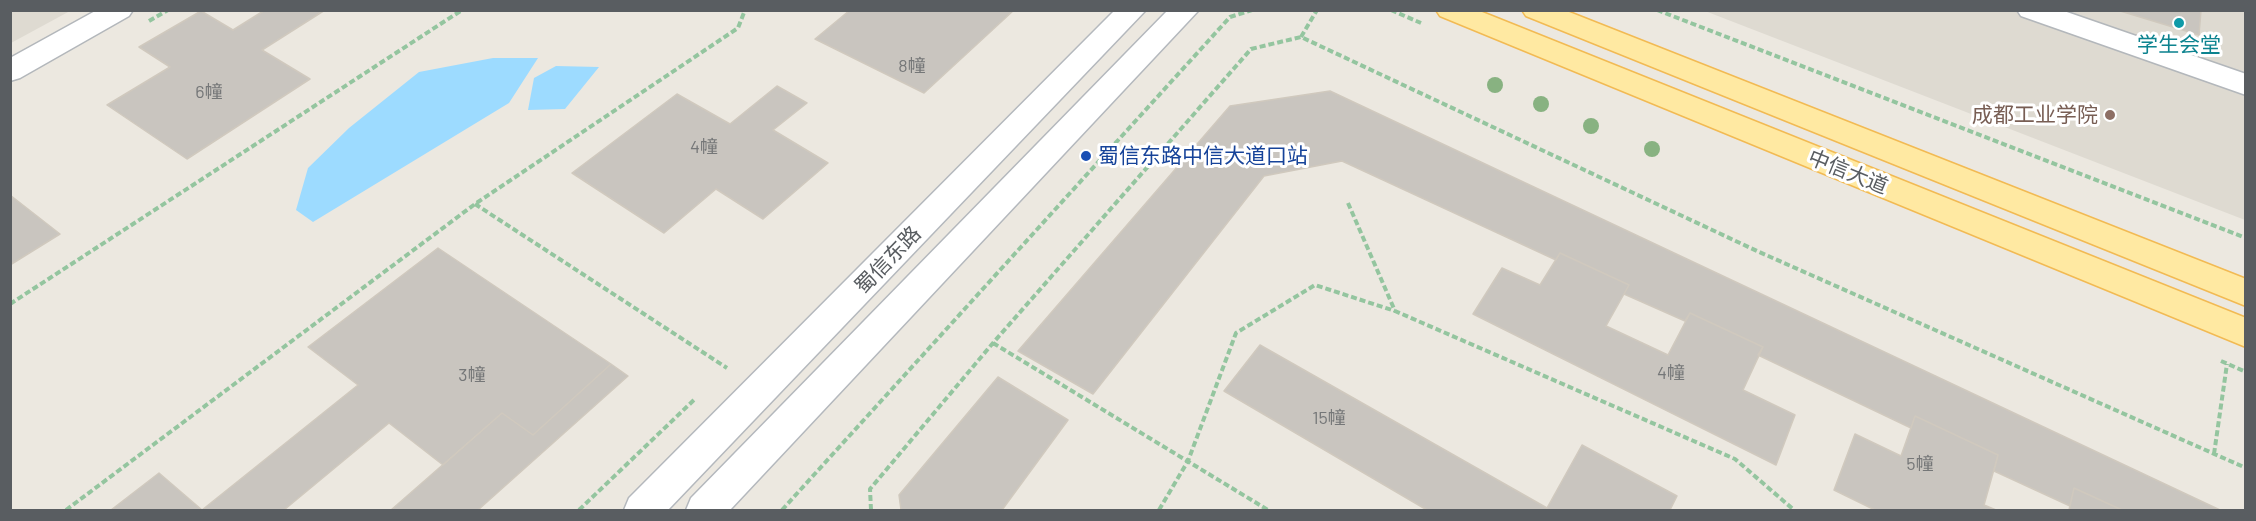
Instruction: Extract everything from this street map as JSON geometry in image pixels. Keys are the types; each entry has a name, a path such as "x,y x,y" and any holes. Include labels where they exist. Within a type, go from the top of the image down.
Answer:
{"main road":[{"path":"10,71 119,10"},
{"name":"蜀信东路","path":"643,510 1132,10"},
{"name":"蜀信东路","path":"705,510 1185,10"},
{"name":"中信大道","path":"1450,10 2246,333"},
{"name":"中信大道","path":"1536,10 2246,293"},
{"path":"2031,10 2246,85"}],"path":[{"path":"10,304 462,10"},
{"path":"66,510 475,204 738,28 746,10"},
{"path":"782,510 1230,17 1252,10"},
{"path":"1301,37 1317,10"},
{"path":"1657,10 2246,238"},
{"path":"871,510 870,489 993,343 1251,49 1301,37 1757,251 2246,468"},
{"path":"1348,203 1395,311"},
{"path":"475,204 727,369"},
{"path":"1159,510 1188,461 1236,333 1315,285 1395,311 1735,459 1794,510"},
{"path":"993,343 1268,510"},
{"path":"2214,454 2227,364"}],"shaded area":[{"path":"11,10 70,10 70,11 11,43"},
{"name":"成都工业学院","path":"1705,11 2245,11 2245,220"}],"water":[{"path":"493,58 538,58 509,103 313,222 296,210 308,168 349,128 419,72"},
{"path":"556,66 599,67 565,109 528,110 534,78"}],"building":[{"path":"265,10 325,10 262,50 310,79 187,159 107,105 170,67 139,47 201,11 233,30"},
{"path":"850,10 1014,10 924,93 815,39"},
{"name":"学生会堂","path":"2117,10 2201,10 2199,35"},
{"path":"777,86 807,103 773,130 828,163 763,219 716,189 664,233 572,173 677,94 730,124"},
{"path":"1330,91 2220,510 2122,510 2074,488 2070,506 1994,471 1998,455 1915,416 1911,428 1758,355 1763,347 1690,313 1685,321 1624,294 1629,285 1560,253 1556,260 1342,161 1264,176 1093,394 1018,351 1230,106"},
{"path":"10,195 60,234 10,265"},
{"path":"438,248 611,364 533,435 502,413 443,465 389,423 284,510 202,510 358,385 308,347"},
{"path":"1560,253 1629,285 1606,326 1668,355 1690,313 1763,347 1743,390 1795,415 1776,465 1473,314 1502,268 1540,285"},
{"path":"1260,345 1547,508 1582,445 1677,496 1670,510 1427,510 1224,391"},
{"path":"611,364 628,376 478,510 391,510 502,413 533,435"},
{"path":"998,377 1068,420 1002,510 901,510 899,495"},
{"path":"1915,416 1998,455 1984,505 1996,510 1875,510 1834,490 1855,434 1901,456"},
{"path":"159,473 202,510 111,510"},
{"path":"2074,488 2122,510 2069,510"}],"place":[{"name":"学生会堂","path":"2179,23"},
{"name":"成都工业学院","path":"2110,115"},
{"name":"蜀信东路中信大道口站","path":"1086,156"}]}
